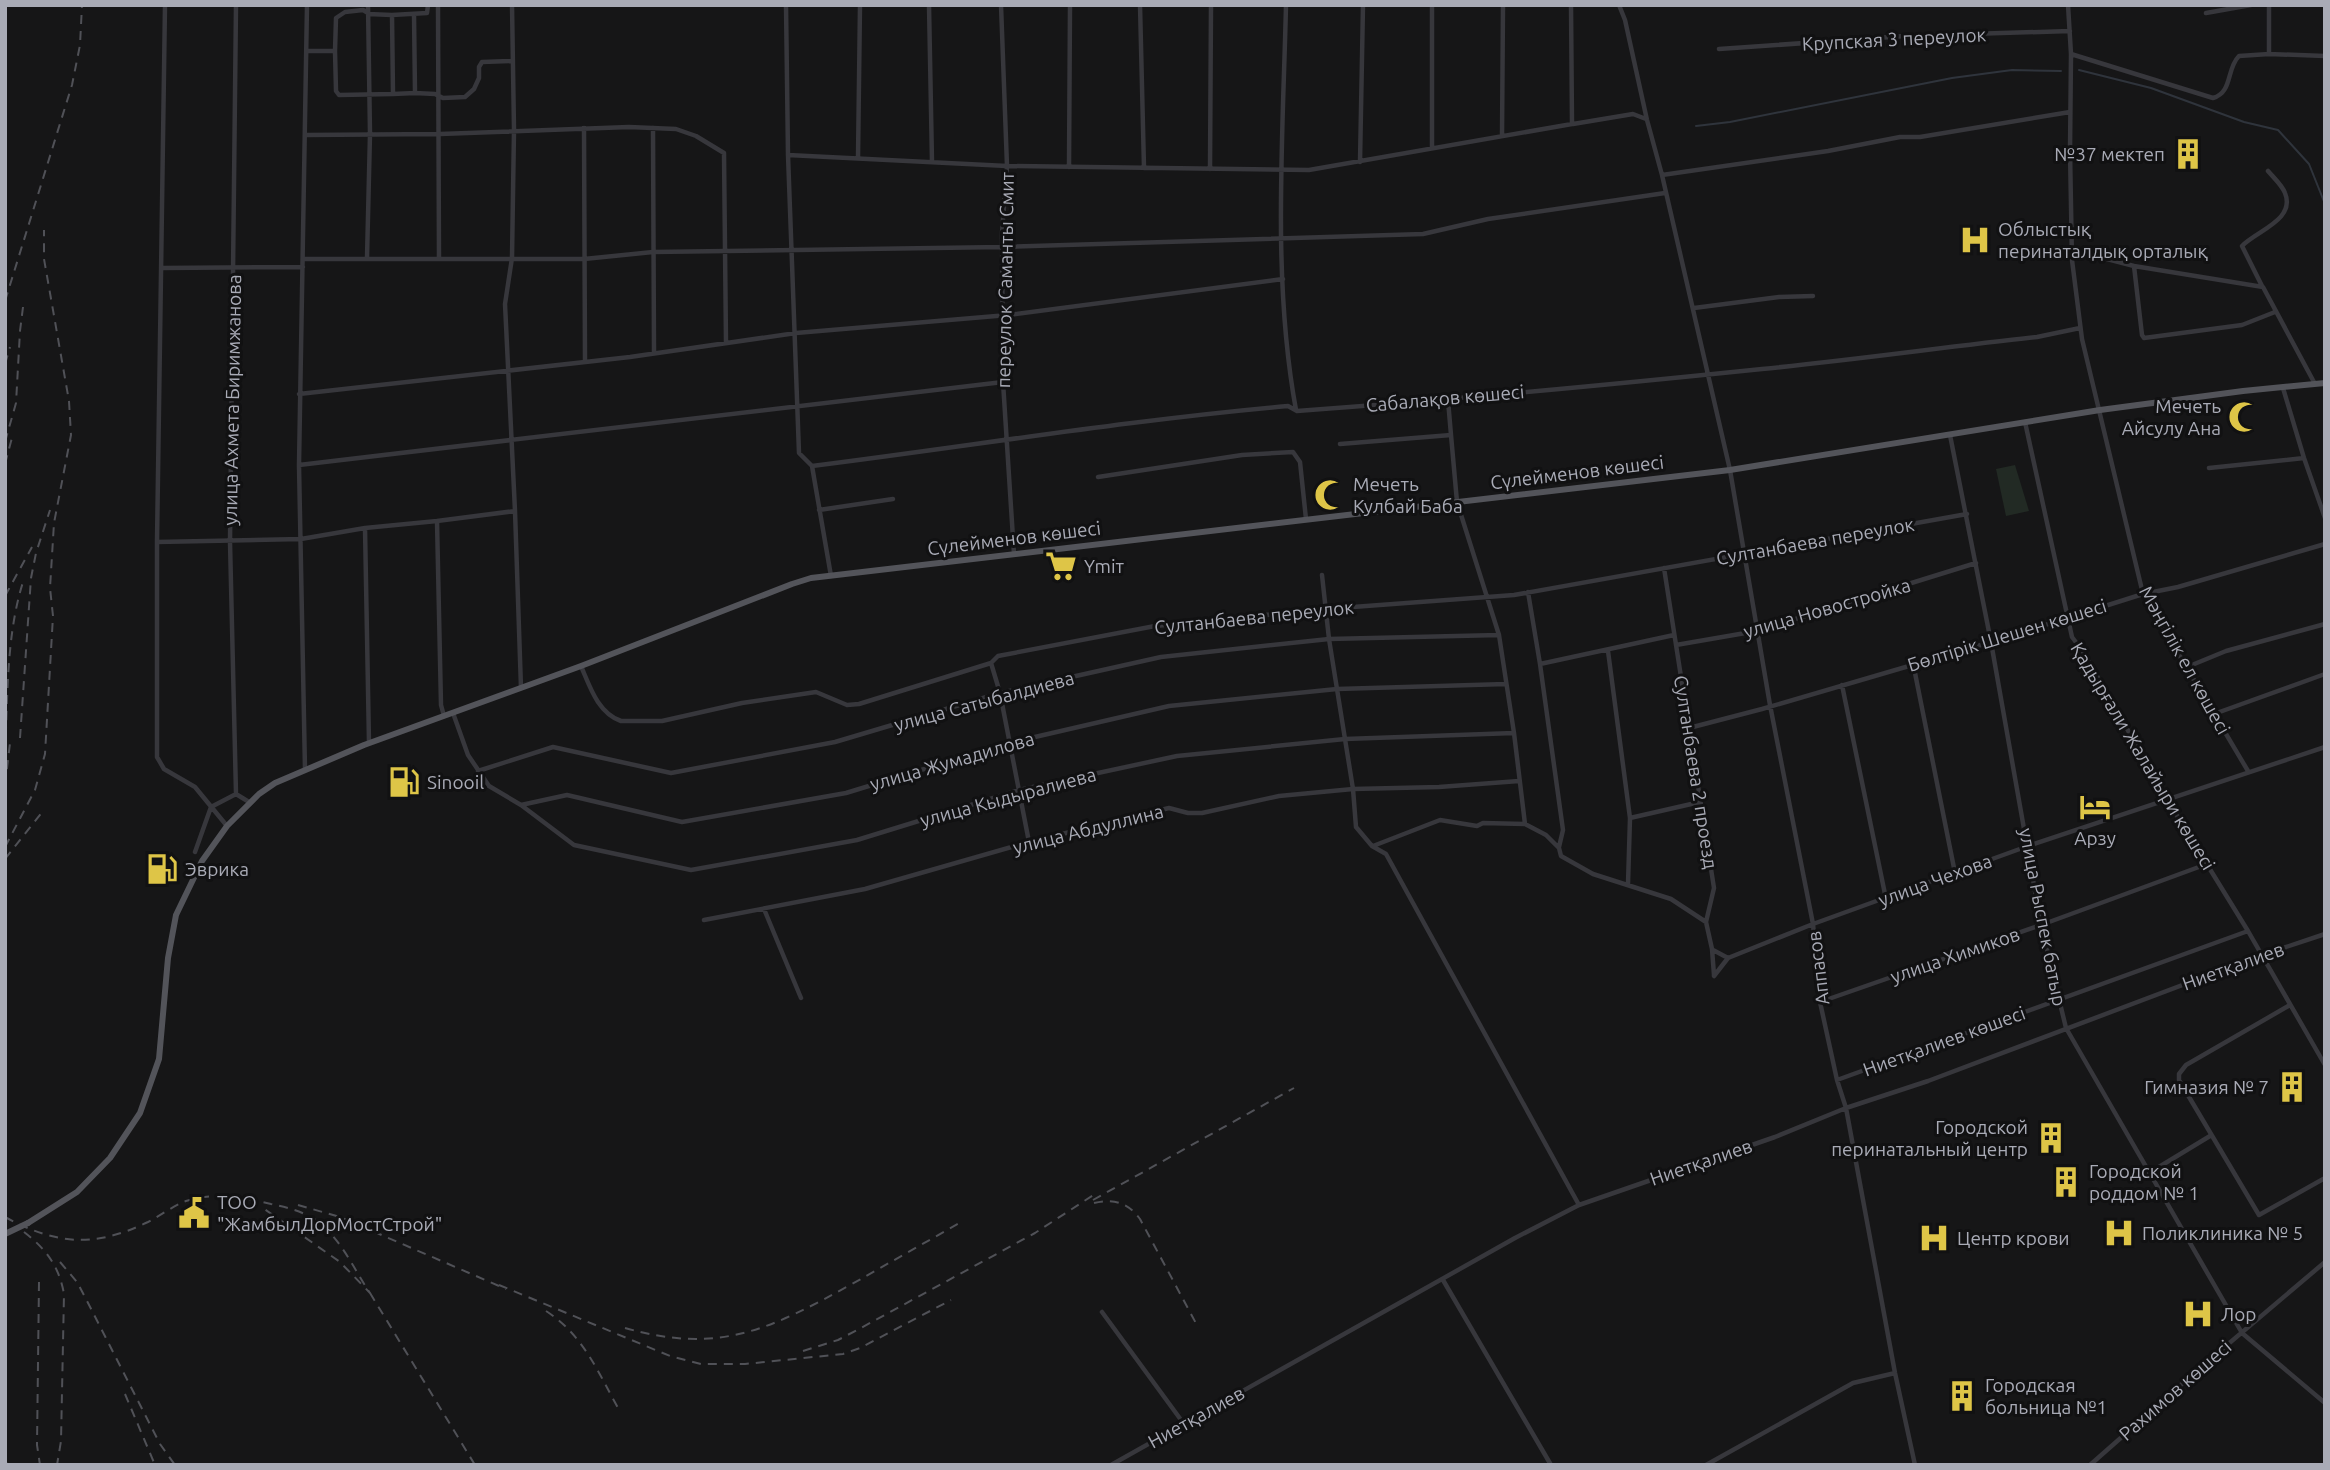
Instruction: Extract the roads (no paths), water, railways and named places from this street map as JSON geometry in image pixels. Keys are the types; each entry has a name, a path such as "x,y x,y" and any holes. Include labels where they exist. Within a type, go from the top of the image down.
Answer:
{"main road":[{"name":"Сүлейменов көшесі","path":"5,1234 77,1192 110,1158 141,1113 159,1059 168,958 176,915 202,861 227,826 249,802 275,783 369,743 581,666 792,584 831,576 1730,470 2100,410 2325,383"}],"street":[{"path":"165,5 157,542 158,757 164,769 195,787 227,826"},
{"name":"улица Ахмета Биримжанова","path":"236,5 230,542 236,794"},
{"path":"305,770 299,394 307,5"},
{"path":"366,258 370,134 368,5"},
{"path":"375,15 376,5"},
{"path":"428,5 428,13"},
{"path":"438,5 439,258"},
{"path":"512,5 512,258 505,304 521,688"},
{"path":"786,5 788,155 799,453 812,466 831,576"},
{"path":"858,159 860,5"},
{"path":"929,5 932,162"},
{"name":"переулок Саманты Смит","path":"1001,5 1007,166 1002,247 1003,382 1014,554"},
{"path":"1069,167 1070,5"},
{"path":"1140,5 1144,168"},
{"path":"1210,169 1211,5"},
{"path":"1286,5 1282,171 1283,279 1297,411"},
{"path":"1360,162 1363,5"},
{"path":"1432,5 1432,148"},
{"path":"1502,136 1503,5"},
{"path":"1571,5 1572,124"},
{"name":"Аппасов","path":"1619,5 1625,20 1694,308 1706,374 1730,470 1770,705 1813,924 1821,1002 1837,1080 1846,1108 1895,1373 1915,1465"},
{"name":"Мәңгілік ел көшесі","path":"2068,5 2071,54 2072,250 2080,328 2143,594 2248,771"},
{"path":"2206,13 2251,5"},
{"path":"2269,5 2269,54"},
{"path":"438,13 375,15 363,10 345,12 335,19 336,91 344,96 432,93 443,98 465,97 474,89 482,62 513,61"},
{"path":"393,15 393,94"},
{"path":"414,15 415,93"},
{"name":"Крупская 3 переулок","path":"1719,49 1905,36 2070,31"},
{"path":"307,51 335,51"},
{"path":"2071,54 2213,98 2226,90 2239,56 2325,56"},
{"path":"1662,175 2070,112"},
{"path":"788,155 1007,166 1309,170 1633,114 1647,120"},
{"path":"584,128 585,362"},
{"path":"306,135 653,128 676,129 696,136 724,153 726,343"},
{"path":"653,128 654,353"},
{"path":"2267,171 2285,192 2287,204 2282,217 2242,246 2315,384"},
{"path":"303,259 584,259 653,253 1002,247 1423,233 1488,219 1665,193"},
{"path":"2072,250 2134,266 2263,287"},
{"path":"2134,266 2144,338 2242,325 2276,312"},
{"path":"162,268 303,267"},
{"path":"299,394 585,362 796,333 1003,315 1283,279"},
{"path":"1694,308 1779,297 1813,296"},
{"name":"Сабалақов көшесі","path":"812,466 1007,442 1192,415 1288,406 1297,411 1448,400 2037,337 2080,328"},
{"path":"299,465 1003,382"},
{"path":"2283,388 2325,518"},
{"path":"1448,400 1457,502 1499,635 1525,824"},
{"name":"Қадырғали Жалайыри көшесі","path":"2025,422 2072,636 2168,801 2248,930 2325,1065"},
{"path":"1340,444 1451,435"},
{"name":"улица Рыспек батыр","path":"1950,435 1991,642 2041,925 2066,1028 2242,1333 2325,1404"},
{"path":"1098,477 1242,455 1293,452 1300,462 1306,519"},
{"path":"2209,468 2304,458"},
{"path":"819,510 893,499"},
{"path":"157,542 300,539 365,528 515,511"},
{"name":"Султанбаева переулок","path":"581,666 601,708 615,719 634,722 662,721 742,703 817,692 847,705 859,704 991,663 998,656 1155,626 1528,592 1967,514"},
{"path":"437,521 441,705 445,717"},
{"path":"365,528 369,743"},
{"name":"Бөлтірік Шешен көшесі","path":"1689,728 1991,642 2143,594 2178,587 2325,544"},
{"name":"улица Новостройка","path":"1676,646 1757,631 1976,563"},
{"name":"Султанбаева 2 проезд","path":"1664,568 1714,888 1706,922 1714,976 1728,958"},
{"path":"1322,575 1329,639 1353,789 1356,827 1372,846 1386,854 1579,1205"},
{"path":"1528,592 1541,664 1563,830 1560,856 1593,874 1671,899 1706,922"},
{"path":"2187,667 2226,651 2325,624"},
{"name":"улица Сатыбалдиева","path":"478,771 553,747 671,773 835,742 1000,693 1161,657 1329,639 1499,635"},
{"path":"1541,664 1674,635"},
{"path":"1608,651 1630,818 1628,884"},
{"path":"991,663 1000,693 1029,842"},
{"path":"1913,663 1955,873"},
{"path":"2214,714 2325,674"},
{"name":"улица Жумадилова","path":"521,805 567,795 682,822 846,793 1009,743 1169,706 1337,689 1506,684"},
{"path":"1842,685 1886,899"},
{"path":"453,713 468,755 489,786 521,805"},
{"name":"улица Кыдыралиева","path":"521,805 574,845 691,870 857,840 1019,790 1177,756 1345,739 1514,733"},
{"name":"улица Чехова","path":"1728,958 1813,924 2028,846 2325,747"},
{"name":"улица Абдуллина","path":"704,920 865,889 1029,842 1169,808 1202,813 1279,796 1353,789 1439,787 1519,781"},
{"path":"195,852 211,807 236,794 249,802"},
{"path":"1630,818 1700,803"},
{"path":"1372,846 1440,820 1476,826 1483,823 1525,824 1546,835 1559,848"},
{"name":"улица Химиков","path":"1821,1002 2207,864"},
{"path":"764,909 801,998"},
{"name":"Ниетқалиев көшесі","path":"1837,1080 2248,930"},
{"name":"Ниетқалиев","path":"1111,1465 1515,1238 1579,1205 1775,1137 1846,1108 1928,1081 2262,955 2325,934"},
{"path":"1712,949 1728,958"},
{"path":"2290,1005 2186,1065 2179,1074 2179,1080 2259,1215 2325,1178"},
{"path":"2149,1173 2210,1136"},
{"name":"Рахимов көшесі","path":"2090,1465 2325,1262"},
{"path":"1443,1280 1550,1465"},
{"path":"1102,1312 1184,1424"},
{"path":"1706,1465 1853,1383 1895,1373"}],"waterway":[{"path":"1696,126 1730,122 1952,78 2012,70 2061,71"},
{"path":"2079,70 2151,88 2244,122 2278,130 2309,164 2325,204"}],"railway":[{"path":"5,301 72,85 80,45 82,5"},
{"path":"5,847 35,790 45,754 53,616 50,588 54,523 71,435 69,401 44,259 44,230"},
{"path":"5,442 16,403 23,307"},
{"path":"5,364 10,347"},
{"path":"5,464 13,434"},
{"path":"20,738 31,578 50,510"},
{"path":"5,596 32,547"},
{"path":"5,752 13,623 23,582"},
{"path":"5,785 10,743"},
{"path":"5,859 43,811"},
{"path":"1093,1200 1294,1088"},
{"path":"803,1351 838,1340 859,1329 1035,1233 1098,1192"},
{"path":"5,1217 59,1238 93,1239 128,1230 181,1203 197,1198 229,1196 260,1201 299,1212 318,1222 338,1242 370,1293 340,1262 263,1208"},
{"path":"1094,1203 1120,1203 1131,1209 1140,1219 1198,1327"},
{"path":"298,1205 340,1217 506,1289"},
{"path":"625,1328 659,1336 689,1339 717,1338 769,1325 823,1300 963,1221"},
{"path":"24,1232 50,1259 59,1275 64,1294 61,1441 57,1465"},
{"path":"60,1262 77,1282 160,1444 175,1465"},
{"path":"39,1282 37,1445 40,1465"},
{"path":"499,1285 670,1356 701,1364 745,1364 843,1354 860,1348 951,1300"},
{"path":"370,1293 475,1465"},
{"path":"546,1311 559,1320 580,1342 618,1408"},
{"path":"125,1394 155,1465"},
{"path":"5,1462 9,1465"}],"place":[{"name":"№37 мектеп","path":"2188,154"},
{"name":"Облыстық перинаталдық орталық","path":"1975,240"},
{"name":"Мечеть Айсулу Ана","path":"2244,417"},
{"name":"Мечеть Кулбай Баба","path":"1330,495"},
{"name":"Ymiт","path":"1061,566"},
{"name":"Sinooil","path":"404,782"},
{"name":"Арзу","path":"2095,807"},
{"name":"Эврика","path":"162,869"},
{"name":"Гимназия № 7","path":"2292,1087"},
{"name":"Городской перинатальный центр","path":"2051,1138"},
{"name":"Городской роддом № 1","path":"2066,1182"},
{"name":"ТОО \"ЖамбылДорМостСтрой\"","path":"194,1213"},
{"name":"Поликлиника № 5","path":"2119,1233"},
{"name":"Центр крови","path":"1934,1238"},
{"name":"Лор","path":"2198,1314"},
{"name":"Городская больница №1","path":"1962,1396"}]}
